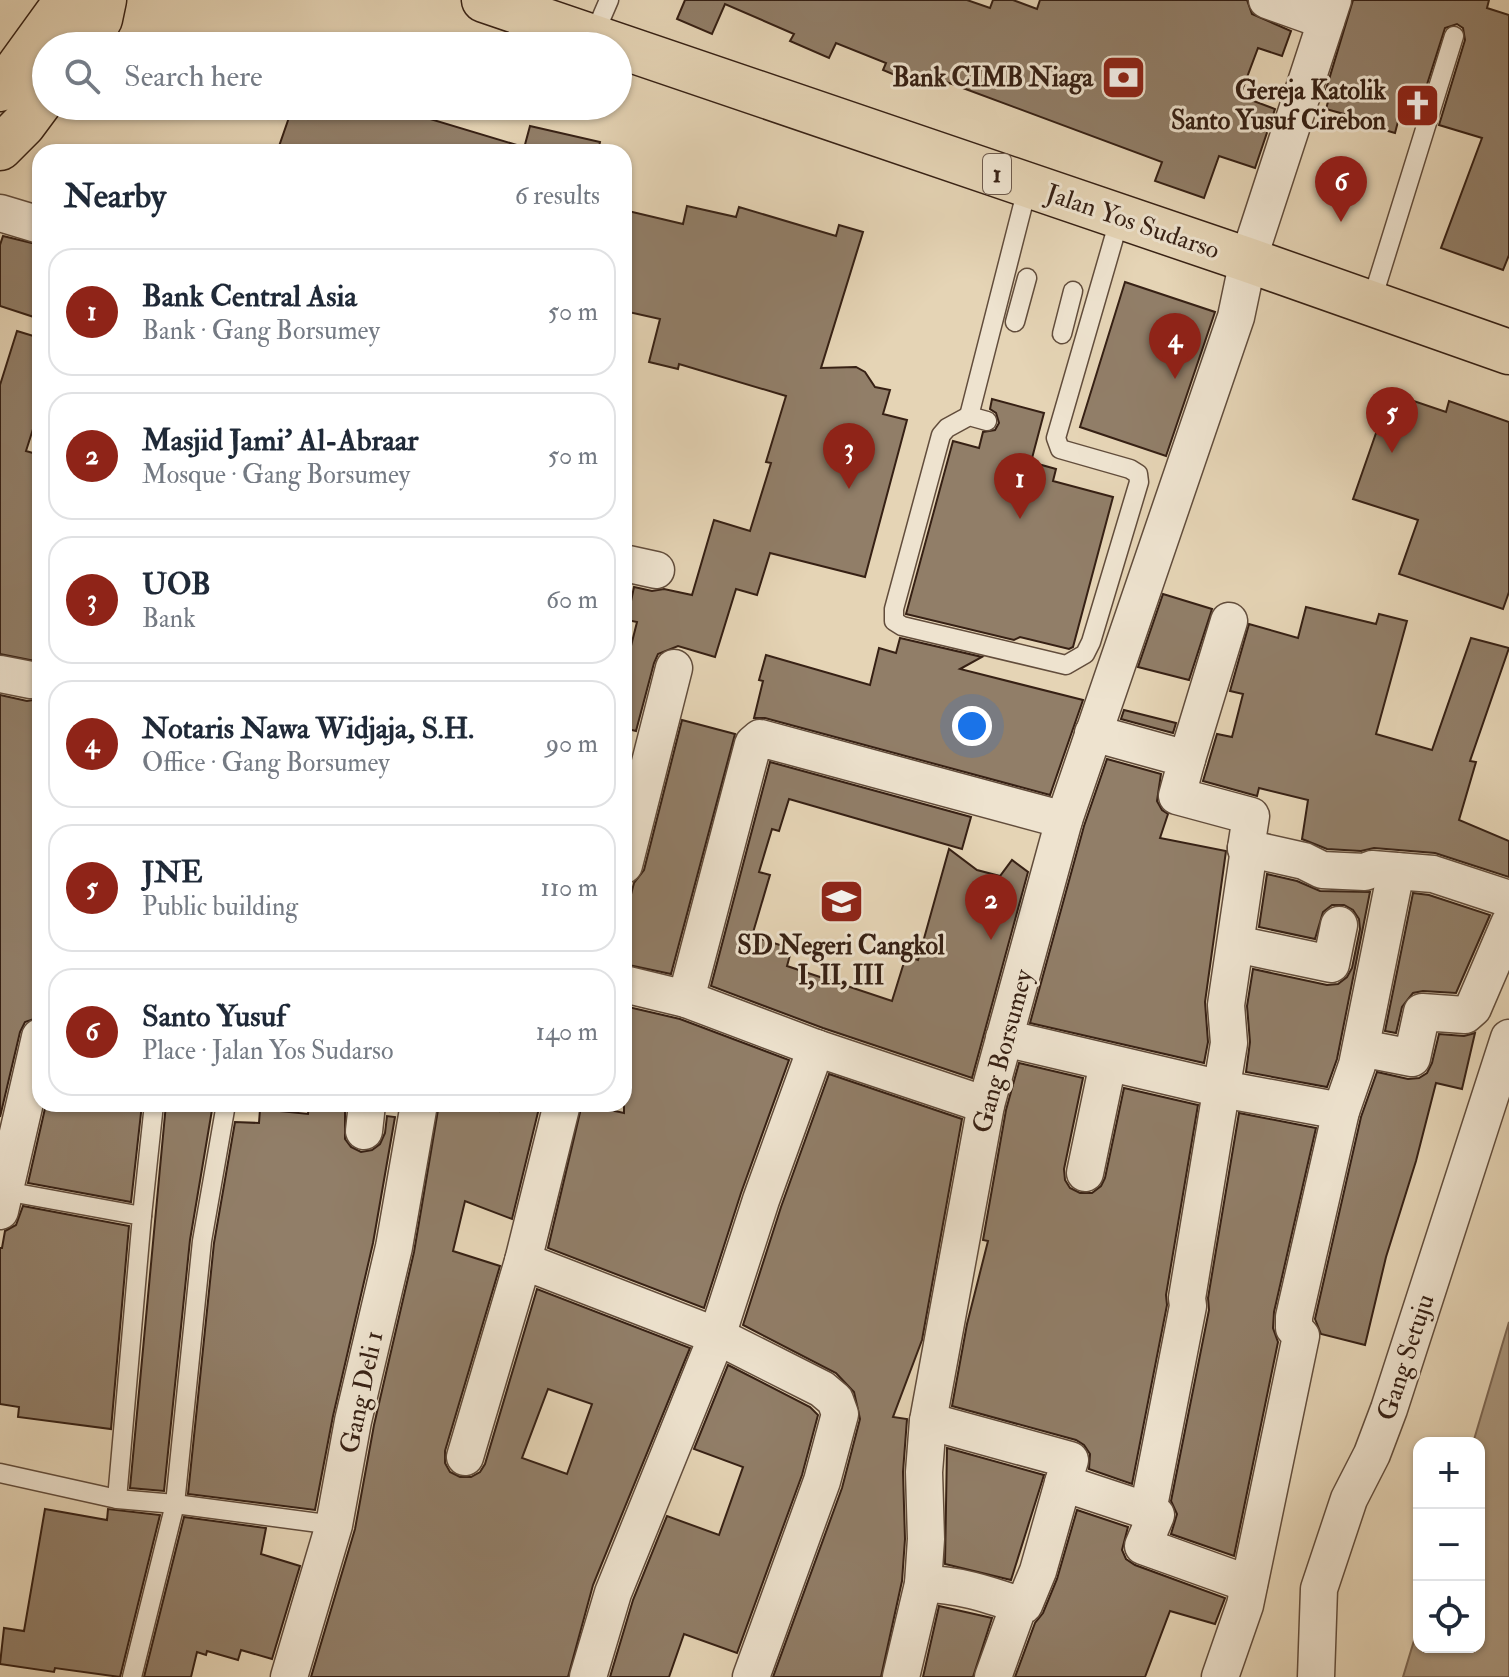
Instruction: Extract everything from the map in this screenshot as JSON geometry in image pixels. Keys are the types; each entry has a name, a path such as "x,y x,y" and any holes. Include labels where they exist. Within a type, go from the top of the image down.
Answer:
{"highway":[{"path":"44,32 67,0"},
{"path":"91,32 100,19 104,0"},
{"name":"Jalan Yos Sudarso","path":"484,0 601,19 1028,185 1509,352"},
{"path":"0,89 32,48"},
{"path":"0,148 32,113"}],"street":[{"path":"1267,0 1330,10"},
{"name":"Gang Borsumey","path":"901,1677 934,1584 926,1539 924,1472 939,1424 986,1105 1013,1041 1064,820 1236,317 1248,260 1330,10"},
{"path":"0,213 32,223"},
{"path":"1148,1511 1188,1306 1222,1089 1229,1043 1226,1005 1248,856 1246,848 1251,816 1177,796 1229,621"},
{"path":"632,833 674,668"},
{"path":"1093,733 1187,759"},
{"path":"686,999 753,744 760,738 1064,820"},
{"path":"1246,848 1304,861 1322,870 1365,872 1372,869 1433,874 1509,899"},
{"path":"1220,1677 1245,1605 1301,1336 1294,1328 1294,1317 1341,1111 1361,1048 1396,871"},
{"path":"1361,1048 1412,1058 1422,1012 1465,1015 1473,1008 1509,924"},
{"path":"1236,944 1331,964 1339,925"},
{"path":"632,986 686,999 816,1048 986,1105"},
{"name":"Gang Setuju","path":"1316,1677 1319,1589 1349,1499 1389,1409 1509,1038"},
{"path":"1013,1041 1222,1089 1341,1111"},
{"path":"588,1677 613,1593 717,1336 761,1200 816,1048"},
{"path":"1085,1173 1108,1063"},
{"path":"2,1197 32,1071"},
{"name":"Gang Deli 1","path":"289,1677 334,1525 353,1421 394,1247 418,1112"},
{"path":"465,1457 523,1261 560,1112"},
{"path":"523,1261 717,1336 822,1389 835,1400 840,1414 822,1481 751,1677"},
{"path":"934,1584 979,1591 1024,1605 1038,1571 1070,1460 939,1424"},
{"path":"1063,1483 1156,1515 1143,1546 1249,1584"},
{"path":"993,1677 1019,1605"}],"lane":[{"path":"1371,303 1454,36"},
{"path":"1028,185 1000,295 978,419 947,428 941,435 894,609 894,621 902,626 1066,665 1085,654 1092,608 1110,544 1139,482 1138,474 1060,449 1047,436 1091,318 1120,217"},
{"path":"1015,322 1027,278"},
{"path":"1062,334 1073,291"},
{"path":"1000,295 1021,300"},
{"path":"1068,312 1091,318"},
{"path":"117,1499 153,1112"},
{"path":"132,1677 175,1504 202,1241 225,1112"},
{"path":"2,1197 142,1216"},
{"path":"0,1473 117,1499 334,1525"}],"shaded area":[{"path":"1509,1322 1509,1677 1403,1677 1413,1644 1413,1653 1485,1653 1485,1437 1475,1437"}],"building":[{"path":"685,0 967,0 990,8 993,0 1013,0 1037,9 1040,0 1247,0 1252,14 1291,31 1282,56 1258,48 1240,96 1275,109 1255,168 1219,156 1204,198 1155,181 1162,162 952,84 914,72 909,81 883,70 886,63 836,43 829,58 790,41 794,34 725,4 712,34 677,19"},
{"path":"1353,0 1489,0 1487,8 1509,15 1509,255 1503,270 1441,248 1482,138 1439,125 1465,40 1463,28 1457,24 1445,28 1416,119 1400,114 1395,133 1343,118 1344,114 1326,109 1329,98 1324,96"},
{"path":"288,120 434,120 513,144 280,144"},
{"path":"530,126 600,142 600,144 525,144"},
{"path":"687,206 736,217 739,207 836,236 839,225 863,232 821,368 856,367 865,372 875,387 890,390 883,414 907,420 865,577 770,553 757,595 736,589 715,657 678,646 658,654 636,731 632,730 632,642 637,622 632,621 634,587 692,595 714,520 750,531 771,463 766,462 786,396 679,364 678,369 649,362 660,319 632,313 632,212 683,224"},
{"path":"3,236 32,243 32,316 0,306 0,245"},
{"path":"1125,282 1215,312 1166,456 1080,427"},
{"path":"17,331 32,336 32,432 26,451 32,453 32,660 0,654 0,385"},
{"path":"1390,393 1446,412 1449,401 1509,422 1509,592 1503,609 1399,574 1418,520 1353,499"},
{"path":"992,399 1044,413 1031,462 1056,469 1053,481 1113,497 1073,647 1069,649 1020,637 1014,640 906,614 953,441 979,448 983,432 995,430 999,423 996,413 990,409"},
{"path":"1163,594 1212,609 1189,680 1138,667"},
{"path":"1306,607 1376,624 1379,614 1407,621 1376,734 1432,750 1471,638 1509,648 1470,761 1476,762 1459,820 1509,841 1509,877 1435,853 1374,848 1361,851 1327,849 1302,839 1308,800 1259,788 1257,796 1203,781 1217,734 1232,737 1243,694 1230,691 1249,624 1298,638"},
{"path":"900,638 982,657 960,669 1083,700 1050,795 765,718 754,718 766,655 870,685 879,648 896,653"},
{"path":"0,695 32,700 32,1020 25,1022 20,1032 0,1117"},
{"path":"1124,710 1176,723 1173,733 1121,719"},
{"path":"682,720 735,734 671,974 632,966 632,891 644,870"},
{"path":"1107,759 1161,774 1157,801 1168,814 1160,838 1226,851 1205,1002 1208,1042 1204,1063 1030,1023 1084,826"},
{"path":"770,762 971,817 962,849 789,799 779,831 772,829 759,872 770,875 752,936 786,947 784,954 790,955 787,966 892,1001 906,956 918,960 949,849 977,870 1000,876 1012,860 1028,872 972,1078 711,986"},
{"path":"1267,874 1297,881 1320,891 1370,892 1337,1059 1327,1087 1246,1072 1250,1042 1247,1006 1253,969 1327,985 1338,984 1352,968 1360,929 1359,919 1353,910 1344,905 1332,905 1323,912 1315,939 1259,927"},
{"path":"1413,893 1429,895 1490,915 1456,993 1413,993 1402,1007 1396,1033 1385,1031"},
{"path":"632,1008 680,1019 789,1060 704,1308 548,1248 580,1112 632,1112"},
{"path":"1475,1033 1462,1089 1436,1083 1386,1257 1365,1345 1321,1334 1315,1319 1361,1117 1377,1072 1408,1079 1419,1078 1427,1073 1432,1063 1439,1034 1464,1036"},
{"path":"1019,1063 1083,1078 1064,1169 1070,1188 1080,1193 1092,1193 1105,1178 1124,1088 1198,1105 1166,1295 1167,1305 1132,1484 1089,1469 1090,1454 1076,1440 952,1406 967,1324 988,1241 983,1240 1006,1110"},
{"path":"829,1074 962,1119 922,1340 893,1417 907,1419 903,1472 905,1539 902,1581 881,1677 773,1677 842,1488 860,1419 854,1392 836,1373 743,1325"},
{"path":"44,1112 141,1112 131,1202 28,1183"},
{"path":"165,1112 212,1112 190,1240 164,1491 130,1488"},
{"path":"260,1112 345,1112 345,1139 351,1147 361,1152 372,1150 380,1144 387,1116 395,1117 373,1243 315,1510 188,1494 214,1243 235,1122 259,1123"},
{"path":"438,1112 538,1112 512,1219 465,1201 453,1251 500,1266 445,1451 445,1463 450,1472 460,1477 471,1477 480,1472 485,1464 537,1289 690,1348 593,1585 568,1677 311,1677 355,1529 374,1425 414,1252","holes":["548,1389 592,1404 567,1474 522,1458"]},
{"path":"1239,1113 1316,1128 1274,1312 1273,1328 1278,1342 1234,1556 1171,1534 1177,1514 1171,1501 1209,1310 1208,1298"},
{"path":"23,1206 129,1226 111,1429 18,1417 19,1407 0,1404 0,1248 5,1231 16,1225"},
{"path":"728,1365 810,1407 818,1415 802,1475 737,1653 684,1634 669,1677 610,1677 633,1600 667,1516 719,1535 743,1467 694,1449"},
{"path":"947,1448 1044,1475 1011,1580 945,1564"},
{"path":"45,1509 107,1520 108,1509 160,1515 120,1677 0,1664 4,1628 24,1631"},
{"path":"1077,1510 1128,1527 1122,1550 1126,1559 1135,1565 1225,1598 1215,1624 1170,1611 1145,1677 1015,1677 1035,1623 1043,1613 1057,1579"},
{"path":"184,1517 266,1528 261,1554 300,1566 272,1659 241,1650 238,1660 207,1651 206,1655 197,1652 191,1677 144,1677"},
{"path":"939,1606 992,1618 973,1677 923,1677"}],"place":[{"name":"Bank CIMB Niaga","path":"1124,77"},
{"name":"Gereja Katolik Santo Yusuf Cirebon","path":"1417,105"},
{"name":"Santo Yusuf","path":"1341,222"},
{"name":"Notaris Nawa Widjaja, S.H.","path":"1175,379"},
{"name":"JNE","path":"1392,453"},
{"name":"UOB","path":"849,489"},
{"name":"Bank Central Asia","path":"1020,519"},
{"name":"SD Negeri Cangkol I, II, III","path":"841,902"},
{"name":"Masjid Jami' Al-Abraar","path":"991,940"}]}
